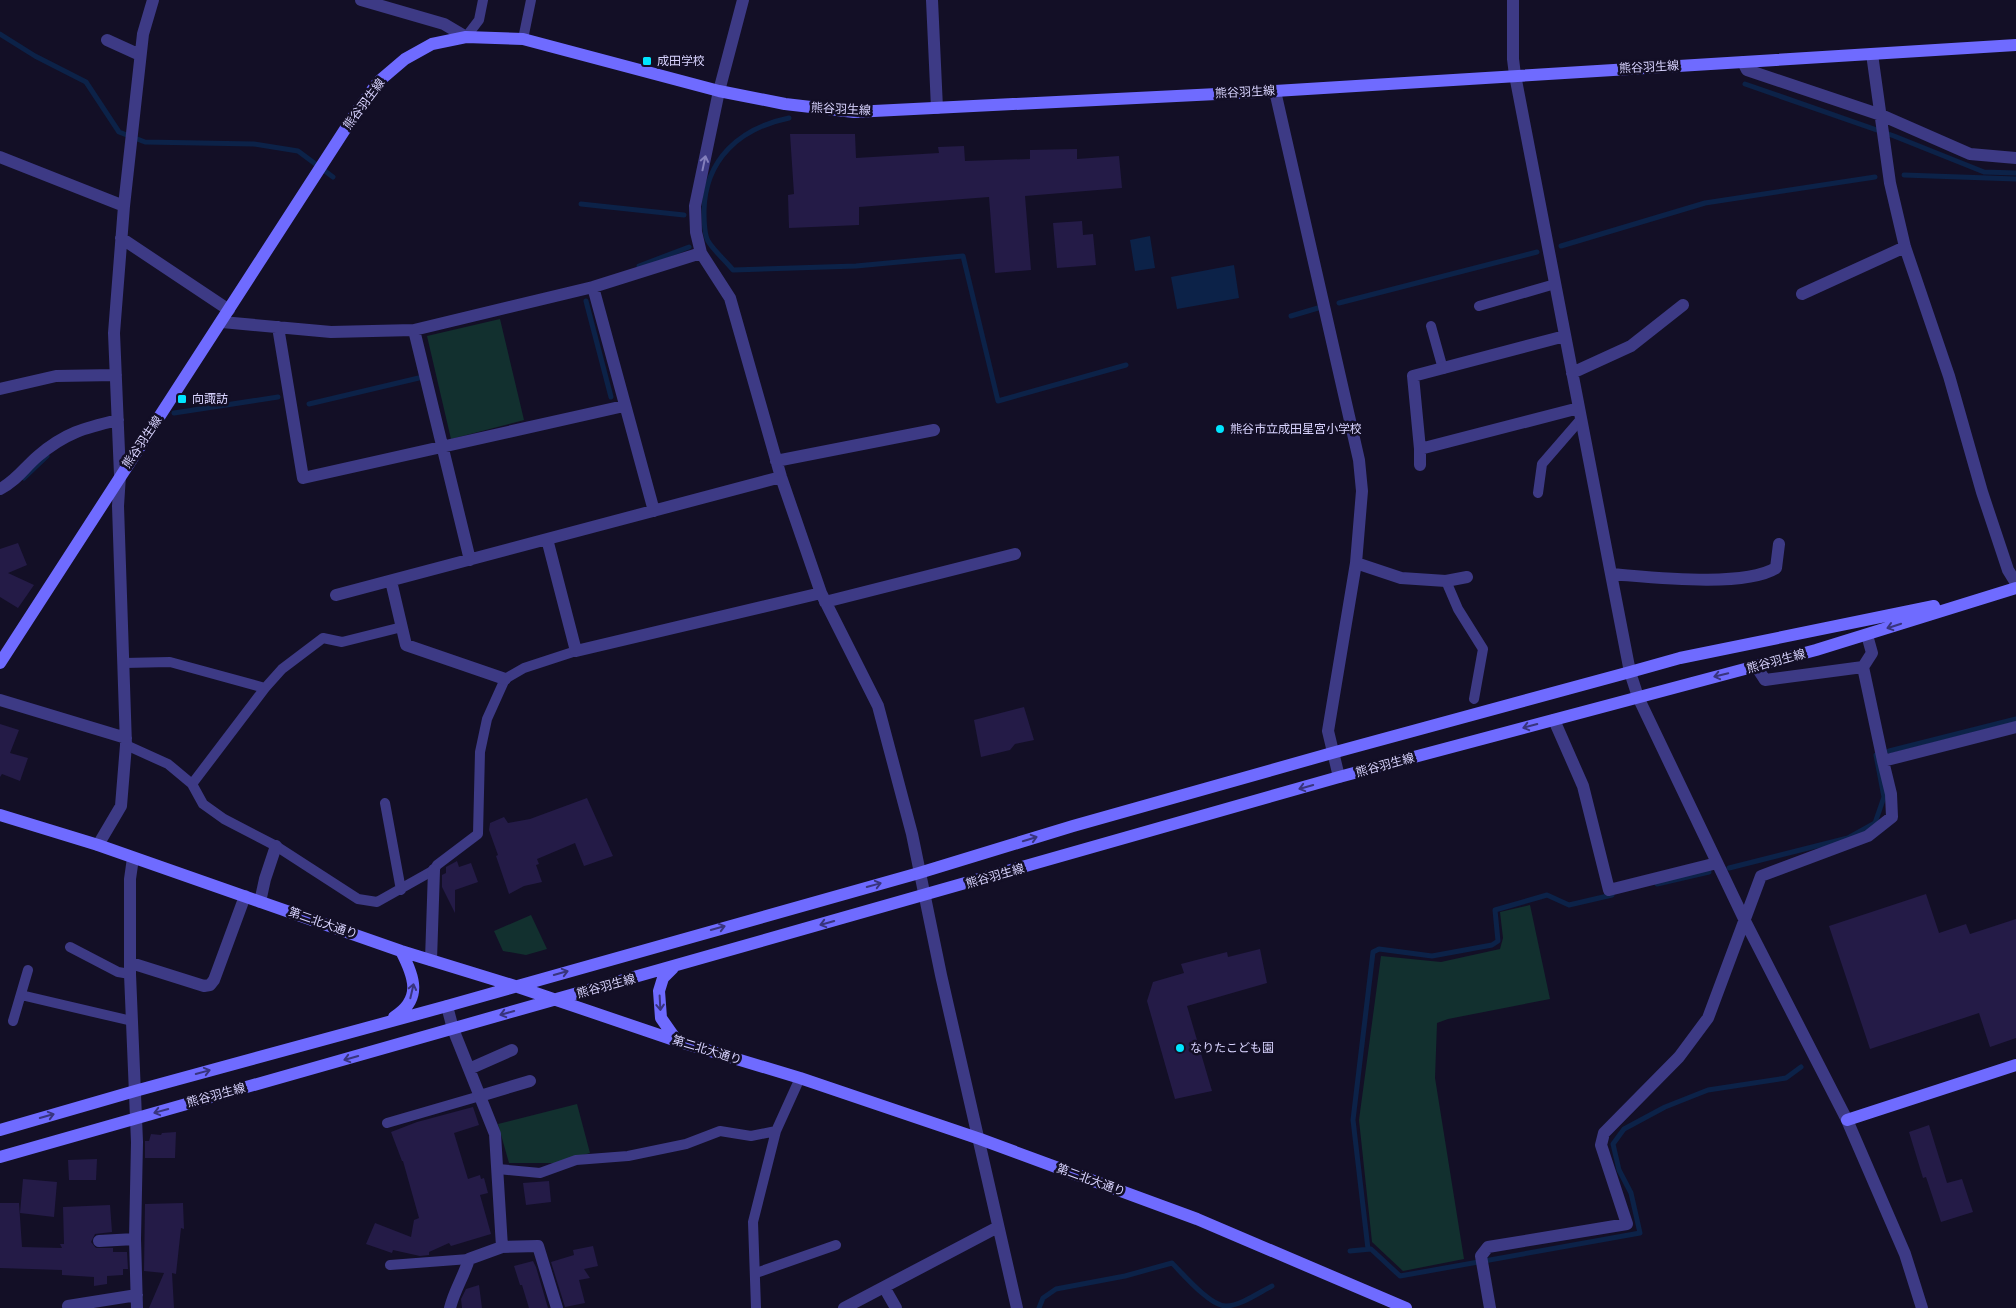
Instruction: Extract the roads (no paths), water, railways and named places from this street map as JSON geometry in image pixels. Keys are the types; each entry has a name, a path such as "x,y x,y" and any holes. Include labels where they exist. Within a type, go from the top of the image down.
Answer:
{"main road":[{"name":"熊谷羽生線","path":"0,663 120,475 378,82 405,59 432,44 466,37 522,39 720,91 785,104 854,112 1275,91 2016,45"},
{"name":"熊谷羽生線","path":"0,1157 1339,777 1867,635 2016,588"},
{"name":"熊谷羽生線","path":"0,1130 919,873 1064,829 1332,753 1680,658 1990,595"},
{"name":"第二北大通り","path":"0,815 98,845 401,951 515,986 677,1042 800,1078 980,1139 1197,1219 1406,1308"},
{"path":"385,1023 405,1010 412,995 413,978 401,951"},
{"path":"676,966 663,978 659,991 661,1018 677,1042"},
{"path":"1847,1120 2016,1065"}],"street":[{"path":"98,845 121,806 126,741 118,506 120,475 114,334 121,238 140,55 143,34 153,0"},
{"path":"361,0 380,3 444,24 466,37"},
{"path":"743,0 720,91 695,206 696,232 701,253 730,298 776,461 823,598 878,706 912,834 919,873 1017,1308"},
{"path":"932,0 937,108"},
{"path":"1512,0 1515,75 1630,672 1638,697 1745,921 1847,1120 1905,1254 1922,1308"},
{"path":"108,40 140,55"},
{"path":"1872,54 1890,182 1905,247 1949,376 1982,492 2008,570 2016,583"},
{"path":"1743,62 1747,70 1881,117 1970,154 2016,158"},
{"path":"1275,91 1359,460 1362,491 1356,564 1328,731 1339,777"},
{"path":"0,157 124,206"},
{"path":"121,238 226,316 278,327 331,332 414,330 593,287 701,253"},
{"path":"1802,294 1905,247"},
{"path":"593,287 654,511"},
{"path":"1572,373 1631,346 1683,305"},
{"path":"278,327 303,478 624,406"},
{"path":"414,330 470,560"},
{"path":"1420,465 1413,376 1565,336"},
{"path":"0,389 56,376 116,375"},
{"path":"1420,449 1580,413"},
{"path":"0,489 7,486 37,456 78,430 118,420"},
{"path":"776,461 934,430"},
{"path":"336,595 781,477"},
{"path":"547,539 576,651 1016,554"},
{"path":"1611,574 1710,579 1756,577 1776,568 1779,544"},
{"path":"1356,564 1401,578 1446,581 1467,577"},
{"path":"391,581 406,645 505,679"},
{"path":"1490,1308 1482,1261 1488,1247 1626,1224 1601,1145 1604,1133 1679,1057 1708,1018 1761,876 1868,836 1892,817 1891,794 1863,667 1872,653 1867,635"},
{"path":"1756,666 1765,680 1863,667"},
{"path":"0,700 126,741"},
{"path":"1554,720 1583,786 1609,890 1717,863"},
{"path":"1883,761 2016,727"},
{"path":"260,902 265,878 276,846"},
{"path":"68,1306 137,1302 135,1239 136,1118 130,968 130,879 133,858"},
{"path":"431,960 434,870"},
{"path":"130,968 204,986 210,985 214,980 245,896"},
{"path":"447,1006 453,1029 495,1134 502,1246"},
{"path":"469,1068 512,1050"},
{"path":"480,1096 530,1081"},
{"path":"844,1308 998,1227"},
{"path":"99,1241 135,1239"},
{"path":"450,1308 454,1292 466,1270 469,1259 502,1246 538,1246 557,1308"},
{"path":"884,1287 896,1308"}],"lane":[{"path":"466,37 479,20 483,0"},
{"path":"522,39 531,0"},
{"path":"1479,306 1555,284"},
{"path":"1431,326 1443,369"},
{"path":"1538,492 1542,464 1580,413"},
{"path":"1446,581 1458,609 1484,649 1474,699"},
{"path":"192,784 265,688 282,669 323,638 342,642 402,627"},
{"path":"126,741 168,764 192,784 203,804 224,819 276,846 358,898 377,902 434,870 437,865 478,834 480,752 487,719 505,679 524,668 576,651"},
{"path":"124,663 170,662 265,688"},
{"path":"384,803 401,890"},
{"path":"70,947 118,972 130,968"},
{"path":"13,1021 28,970"},
{"path":"21,994 132,1021"},
{"path":"756,1308 753,1222 776,1131 800,1078"},
{"path":"387,1123 480,1096"},
{"path":"498,1169 540,1173 576,1160 628,1156 686,1144 720,1131 751,1136 776,1131"},
{"path":"756,1273 836,1245"},
{"path":"390,1265 469,1259"}],"water":[{"path":"1150,236 1155,268 1135,271 1130,240"},
{"path":"1234,265 1239,298 1177,309 1171,277"}],"waterway":[{"path":"0,34 35,56 86,82 119,132 145,142 254,144 298,151 333,177"},
{"path":"1745,84 1894,136 1984,172 2016,173"},
{"path":"789,118 755,129 741,138 718,161 711,176 706,192 704,226 708,241 733,270 856,266 963,256 998,401 1126,365"},
{"path":"1904,175 2016,179"},
{"path":"1561,246 1705,203 1875,177"},
{"path":"581,204 684,215"},
{"path":"639,266 689,247"},
{"path":"1339,303 1537,252"},
{"path":"586,301 611,397"},
{"path":"1291,316 1318,308"},
{"path":"309,404 423,377"},
{"path":"174,413 278,397"},
{"path":"24,478 47,456"},
{"path":"1889,751 2016,719"},
{"path":"1729,868 1848,838 1875,823 1884,797 1876,755"},
{"path":"1657,884 1709,872"},
{"path":"1368,1249 1353,1120 1373,952 1379,949 1432,956 1492,945 1498,941 1495,910 1547,895 1569,905 1612,895"},
{"path":"1350,1251 1371,1249 1400,1276 1640,1233 1631,1193 1619,1170 1613,1144 1624,1129 1665,1107 1708,1090 1786,1078 1801,1067"},
{"path":"1039,1308 1043,1298 1056,1289 1125,1276 1172,1263 1197,1289 1220,1305 1237,1304 1272,1286"}],"place":[{"name":"成田学校","path":"647,61"},
{"name":"向諏訪","path":"182,399"},
{"name":"熊谷市立成田星宮小学校","path":"1220,429"},
{"name":"なりたこども園","path":"1180,1048"}]}
